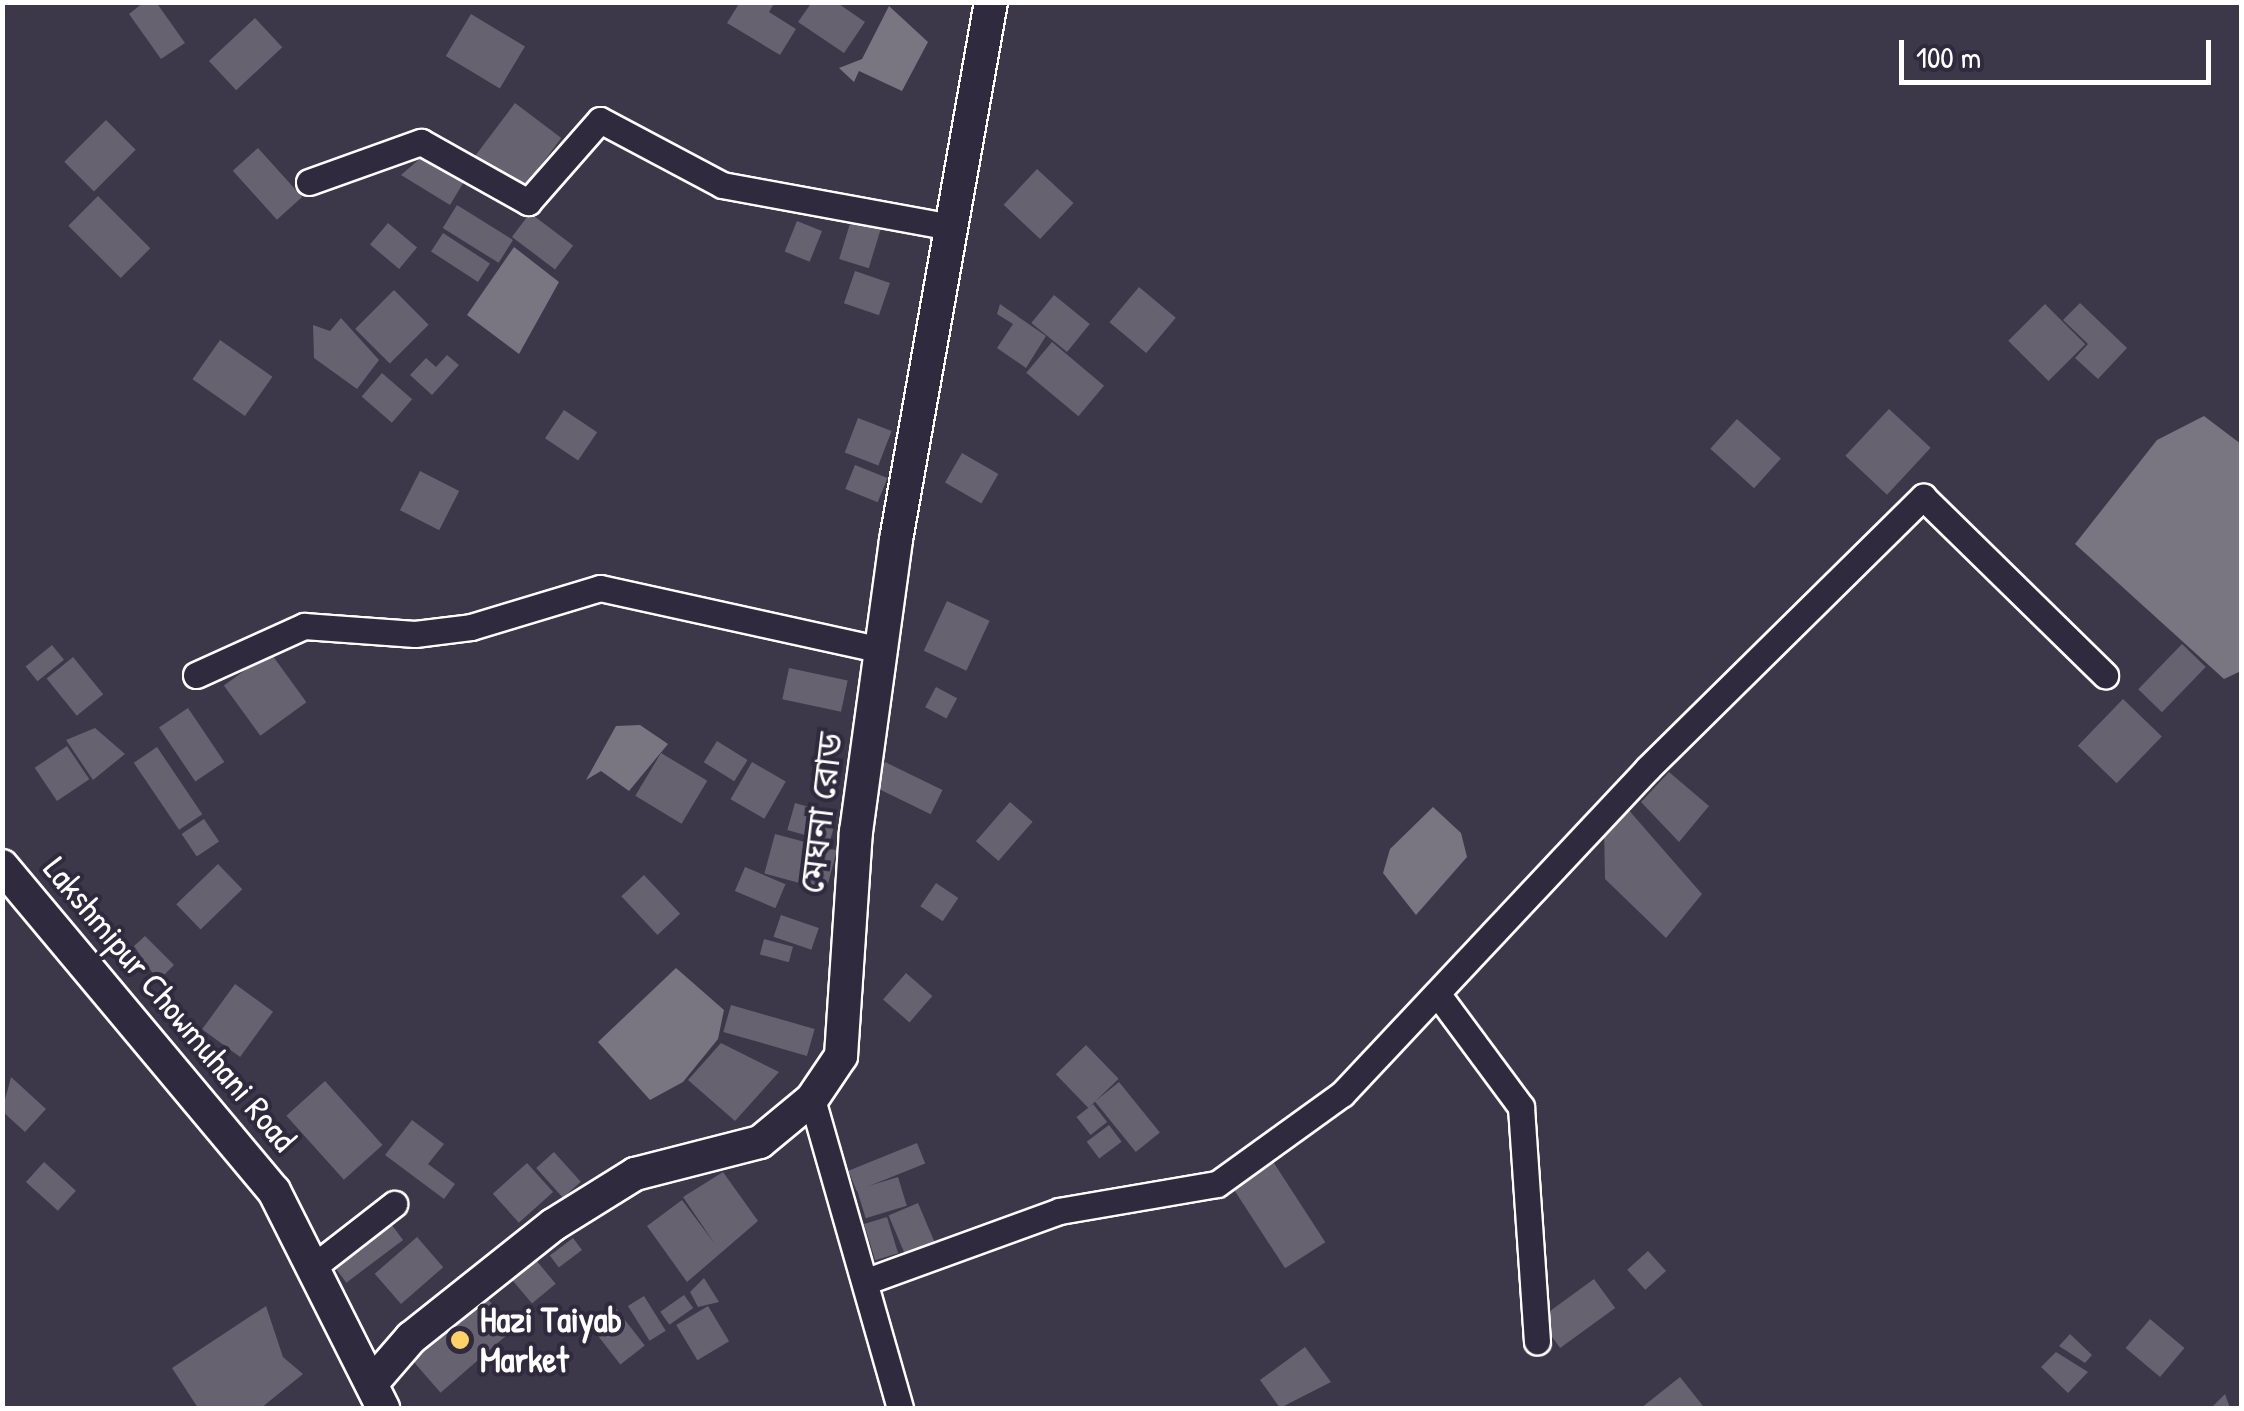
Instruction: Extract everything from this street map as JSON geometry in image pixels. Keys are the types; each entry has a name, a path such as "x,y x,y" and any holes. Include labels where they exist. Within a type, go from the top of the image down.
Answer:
{"main road":[{"name":"মেঘনা রোড","path":"378,1396 422,1328 583,1205 635,1174 760,1142 812,1098 842,1056 856,832 881,650 946,226 991,2"},
{"name":"Lakshmipur Chowmuhani Road","path":"2,866 200,1093 316,1264 378,1396"}],"street":[{"path":"310,182 421,142 528,202 600,120 722,185 946,226"},
{"path":"866,1281 1058,1211 1217,1184 1342,1094 1439,996 1647,769 1923,497 2105,675"},
{"path":"196,674 304,626 452,630 600,588 881,650"},
{"path":"1439,996 1522,1107 1537,1341"},
{"path":"812,1098 900,1408"},
{"path":"316,1264 394,1204"}],"shaded area":[{"path":"889,6 928,42 902,91 859,71 854,82 839,68 862,59"},
{"path":"514,247 559,282 519,354 467,315"},
{"path":"2204,416 2241,444 2241,671 2224,679 2075,544 2157,440"},
{"path":"640,725 668,744 629,791 601,771 586,780 616,726"},
{"path":"1433,807 1461,833 1467,857 1416,915 1383,873 1390,849"},
{"path":"676,968 724,1010 718,1039 683,1082 650,1100 598,1042"}],"building":[{"path":"144,2 156,2 185,43 161,59 129,14"},
{"path":"740,2 775,2 769,12 796,29 780,55 727,23"},
{"path":"812,2 836,2 865,22 844,53 798,22"},
{"path":"471,14 525,46 500,88 446,56"},
{"path":"255,18 282,47 236,90 209,61"},
{"path":"515,103 561,138 521,191 475,157"},
{"path":"106,120 136,150 94,191 64,162"},
{"path":"258,148 302,197 277,220 233,171"},
{"path":"424,155 465,180 450,205 401,175"},
{"path":"1037,169 1074,203 1040,239 1004,205"},
{"path":"98,196 150,248 121,278 68,226"},
{"path":"457,205 513,240 499,263 443,228"},
{"path":"530,213 573,245 555,269 512,237"},
{"path":"852,217 882,226 869,268 839,259"},
{"path":"797,221 822,231 810,262 785,252"},
{"path":"388,223 417,247 399,269 370,244"},
{"path":"443,233 490,263 478,282 431,251"},
{"path":"855,271 890,283 879,315 844,303"},
{"path":"1139,287 1176,318 1146,353 1109,322"},
{"path":"394,290 429,325 390,364 355,329"},
{"path":"1054,295 1090,324 1067,352 1031,323"},
{"path":"2080,303 2127,348 2098,379 2075,358 2088,344 2063,320"},
{"path":"1000,304 1046,336 1026,368 997,348 1013,324 997,314"},
{"path":"2045,304 2085,344 2049,381 2008,341"},
{"path":"341,318 379,360 357,389 314,358 313,325 330,331"},
{"path":"220,340 272,377 245,416 192,379"},
{"path":"1052,342 1104,386 1078,416 1026,373"},
{"path":"447,355 459,365 432,395 410,375 426,358 436,367"},
{"path":"382,373 412,399 392,423 362,396"},
{"path":"1889,409 1931,448 1887,495 1845,456"},
{"path":"564,410 597,432 578,461 545,438"},
{"path":"858,418 892,431 878,465 845,453"},
{"path":"1737,419 1781,458 1754,488 1710,449"},
{"path":"962,453 998,474 981,503 945,482"},
{"path":"855,465 887,478 878,502 845,489"},
{"path":"420,471 459,491 439,530 400,510"},
{"path":"947,601 990,621 966,671 924,651"},
{"path":"2182,644 2206,667 2162,712 2138,689"},
{"path":"52,645 64,660 38,681 26,666"},
{"path":"270,652 306,702 260,736 224,686"},
{"path":"73,657 103,694 77,716 47,678"},
{"path":"789,668 848,680 841,712 782,699"},
{"path":"936,687 957,698 946,719 925,707"},
{"path":"2123,699 2162,737 2117,783 2078,746"},
{"path":"188,708 224,762 195,781 159,728"},
{"path":"95,728 125,754 93,780 66,740"},
{"path":"717,741 748,760 734,781 704,762"},
{"path":"67,746 89,779 57,801 35,768"},
{"path":"157,747 202,814 179,830 134,763"},
{"path":"661,753 707,781 682,824 635,796"},
{"path":"752,762 786,782 764,819 730,799"},
{"path":"885,762 943,790 931,814 873,786"},
{"path":"1669,772 1709,806 1679,842 1641,802"},
{"path":"1010,802 1033,822 999,861 976,841"},
{"path":"795,803 837,815 830,842 787,830"},
{"path":"1626,807 1702,894 1666,938 1605,879 1604,830"},
{"path":"204,819 219,841 197,856 182,834"},
{"path":"775,834 837,851 826,890 764,874"},
{"path":"218,864 242,889 201,929 176,904"},
{"path":"745,867 786,884 775,908 735,891"},
{"path":"644,875 680,914 657,935 621,896"},
{"path":"936,883 958,898 943,921 920,906"},
{"path":"781,915 819,928 811,950 774,937"},
{"path":"145,936 174,965 158,981 134,946"},
{"path":"764,939 793,947 789,962 760,954"},
{"path":"906,973 932,996 909,1022 883,999"},
{"path":"235,984 273,1012 240,1057 202,1029"},
{"path":"731,1005 815,1029 807,1056 723,1032"},
{"path":"721,1043 779,1072 735,1121 688,1080"},
{"path":"1086,1045 1119,1079 1088,1108 1056,1074"},
{"path":"11,1077 46,1109 25,1132 2,1111"},
{"path":"325,1081 383,1145 344,1180 286,1116"},
{"path":"1119,1082 1160,1133 1136,1152 1095,1102"},
{"path":"1093,1104 1107,1122 1091,1135 1076,1117"},
{"path":"412,1120 444,1144 428,1164 455,1184 444,1199 385,1155"},
{"path":"1109,1125 1122,1142 1099,1159 1087,1142"},
{"path":"917,1143 925,1163 857,1191 848,1171"},
{"path":"554,1152 581,1182 563,1198 536,1168"},
{"path":"1272,1160 1325,1242 1285,1268 1232,1186"},
{"path":"44,1162 76,1191 58,1211 26,1182"},
{"path":"527,1163 553,1192 519,1223 493,1194"},
{"path":"723,1172 758,1221 687,1282 647,1226 682,1200 715,1244 683,1197"},
{"path":"898,1177 907,1206 866,1218 857,1190"},
{"path":"918,1203 937,1247 907,1260 889,1216"},
{"path":"379,1208 403,1240 346,1283 322,1251"},
{"path":"887,1217 898,1253 875,1260 864,1224"},
{"path":"417,1237 443,1267 401,1304 375,1274"},
{"path":"573,1238 582,1250 559,1267 550,1255"},
{"path":"1648,1251 1666,1271 1645,1290 1627,1270"},
{"path":"530,1253 556,1284 532,1304 506,1273"},
{"path":"704,1278 719,1302 698,1307 690,1292"},
{"path":"1594,1279 1615,1308 1560,1348 1539,1319"},
{"name":"Hazi Taiyab Market","path":"479,1289 514,1329 441,1393 406,1353"},
{"path":"684,1295 693,1308 669,1325 660,1312"},
{"path":"644,1296 666,1331 650,1341 628,1306"},
{"path":"266,1306 283,1357 303,1374 261,1408 198,1408 172,1368"},
{"path":"614,1306 645,1345 620,1364 590,1325"},
{"path":"708,1306 729,1341 697,1360 676,1325"},
{"path":"2150,1319 2184,1348 2160,1377 2126,1348"},
{"path":"2070,1334 2092,1355 2085,1363 2059,1346"},
{"path":"1305,1347 1331,1382 1280,1408 1260,1380"},
{"path":"2056,1352 2088,1372 2068,1393 2041,1367"},
{"path":"1680,1377 1703,1406 1641,1408"},
{"path":"2225,1394 2230,1408 2211,1408"}],"place":[{"name":"Hazi Taiyab Market","path":"460,1340"}]}
